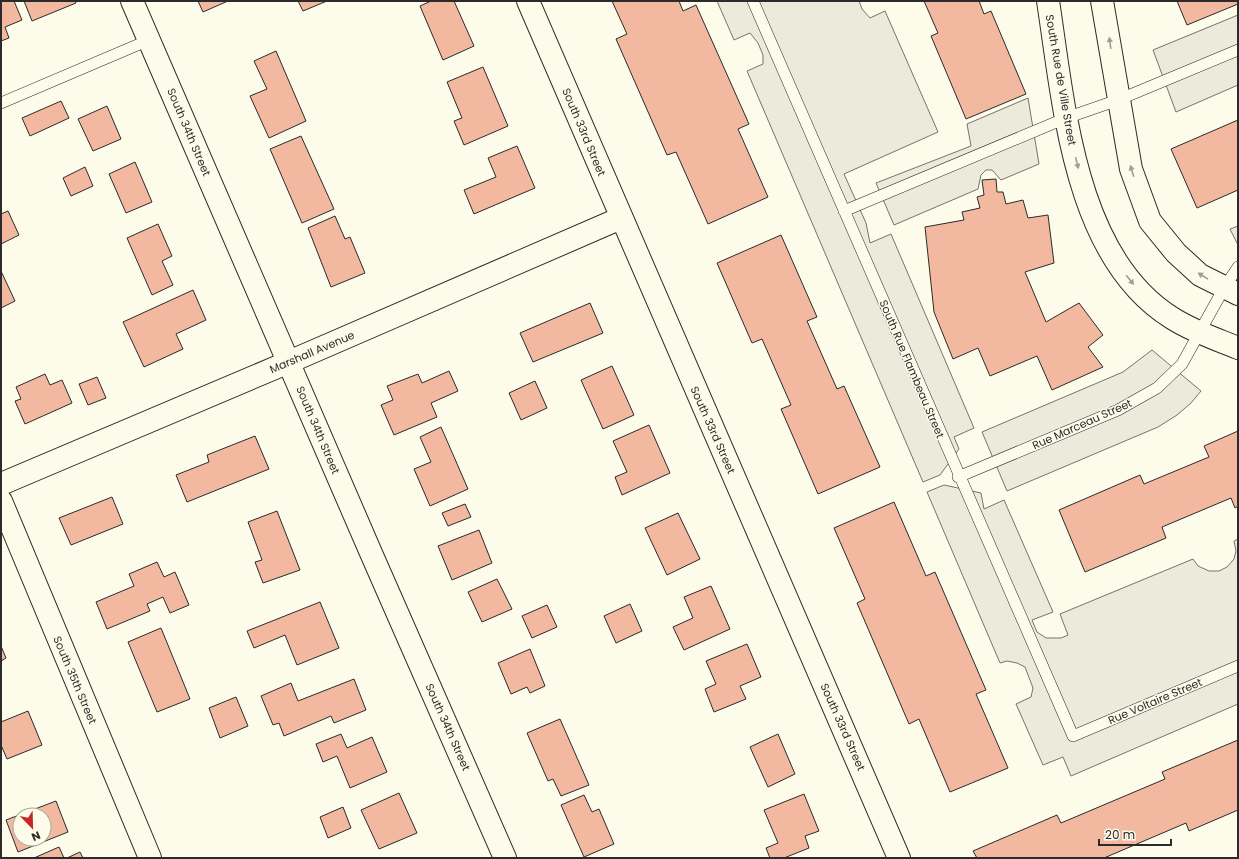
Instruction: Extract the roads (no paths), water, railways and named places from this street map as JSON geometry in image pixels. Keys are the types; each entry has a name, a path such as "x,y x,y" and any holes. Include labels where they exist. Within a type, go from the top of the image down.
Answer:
{"street":[{"name":"South 34th Street","path":"132,1 505,858"},
{"name":"South 33rd Street","path":"528,1 899,858"},
{"name":"South Rue de Ville Street","path":"1048,1 1066,118 1084,192 1105,245 1140,292 1171,318 1238,348"},
{"path":"1102,1 1107,21 1118,100 1131,169 1150,221 1176,253 1200,275 1231,291"},
{"name":"Marshall Avenue","path":"1,484 289,362 621,218"},
{"name":"South 35th Street","path":"1,501 150,858"}],"lane":[{"name":"South Rue Flambeau Street","path":"753,1 958,477 1072,736"},
{"path":"1,103 149,40"},
{"path":"844,211 1066,118 1118,100 1238,50"},
{"name":"Rue Marceau Street","path":"958,477 1118,410 1157,388 1182,364 1200,332 1231,291 1238,267"},
{"name":"Rue Voltaire Street","path":"1072,736 1238,666"}]}
